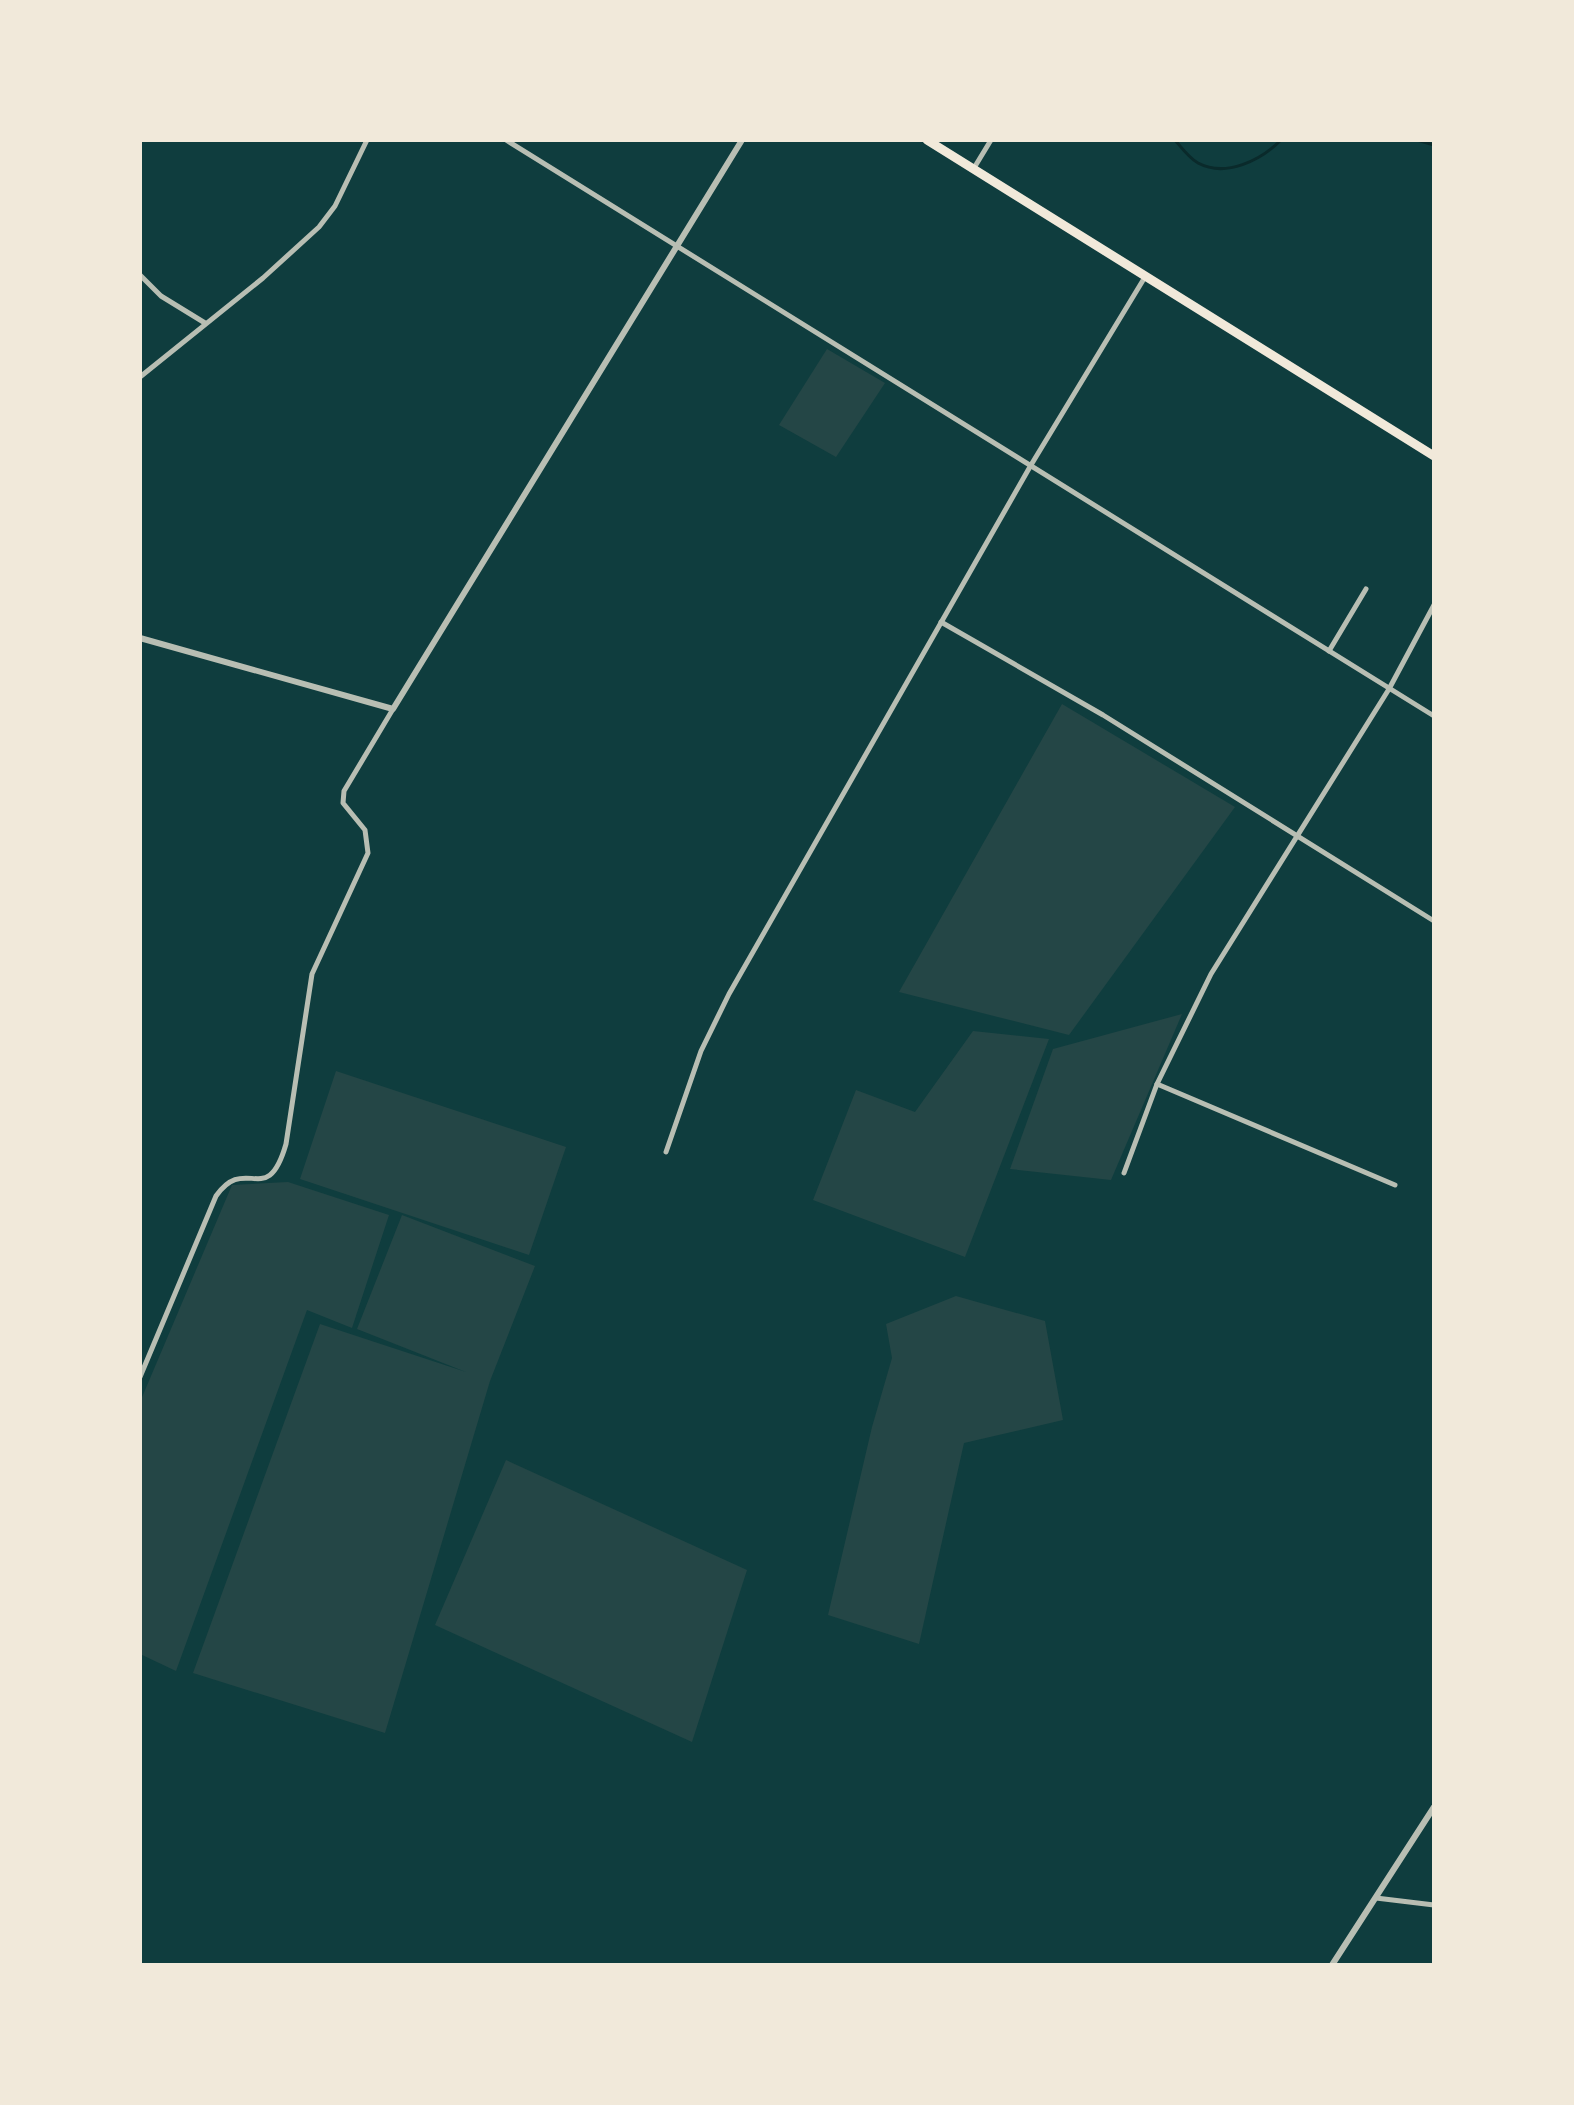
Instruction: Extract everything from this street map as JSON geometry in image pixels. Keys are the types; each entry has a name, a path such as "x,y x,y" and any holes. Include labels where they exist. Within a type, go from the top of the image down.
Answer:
{"highway":[{"path":"927,140 1434,456"}],"street":[{"path":"140,377 263,278 319,227 335,206 367,140"},
{"path":"506,140 1434,716"},
{"path":"140,1377 216,1196 234,1179 266,1178 276,1172 280,1164 288,1131 312,974 368,853 365,830 343,803 344,791 742,140"},
{"path":"973,169 991,140"},
{"path":"140,275 161,296 205,323"},
{"path":"666,1152 713,1022 1031,465 1146,276"},
{"path":"1329,651 1366,589"},
{"path":"1124,1173 1157,1084 1211,974 1389,689 1434,605"},
{"path":"941,622 1103,715 1434,921"},
{"path":"140,638 393,709"},
{"path":"1157,1084 1395,1185"},
{"path":"1332,1965 1434,1807"},
{"path":"1376,1898 1434,1905"}],"shaded area":[{"path":"827,349 885,383 836,457 779,425"},
{"path":"1062,704 1235,807 1069,1035 899,992"},
{"path":"1182,1014 1111,1180 1010,1169 1053,1049"},
{"path":"973,1031 1049,1039 965,1257 813,1200 856,1090 915,1112"},
{"path":"336,1071 566,1147 529,1255 300,1179"},
{"path":"288,1182 389,1215 352,1328 307,1310 176,1671 140,1654 140,1402 232,1185"},
{"path":"402,1215 535,1266 490,1381 385,1733 193,1673 320,1324 466,1372 357,1329"},
{"path":"956,1296 1045,1321 1063,1420 964,1443 919,1644 828,1615 872,1427 892,1358 886,1324"},
{"path":"506,1460 747,1570 692,1742 435,1625"}],"waterway":[{"path":"1175,140 1198,163 1220,169 1253,160 1281,140"},
{"path":"1417,140 1434,145"}]}
